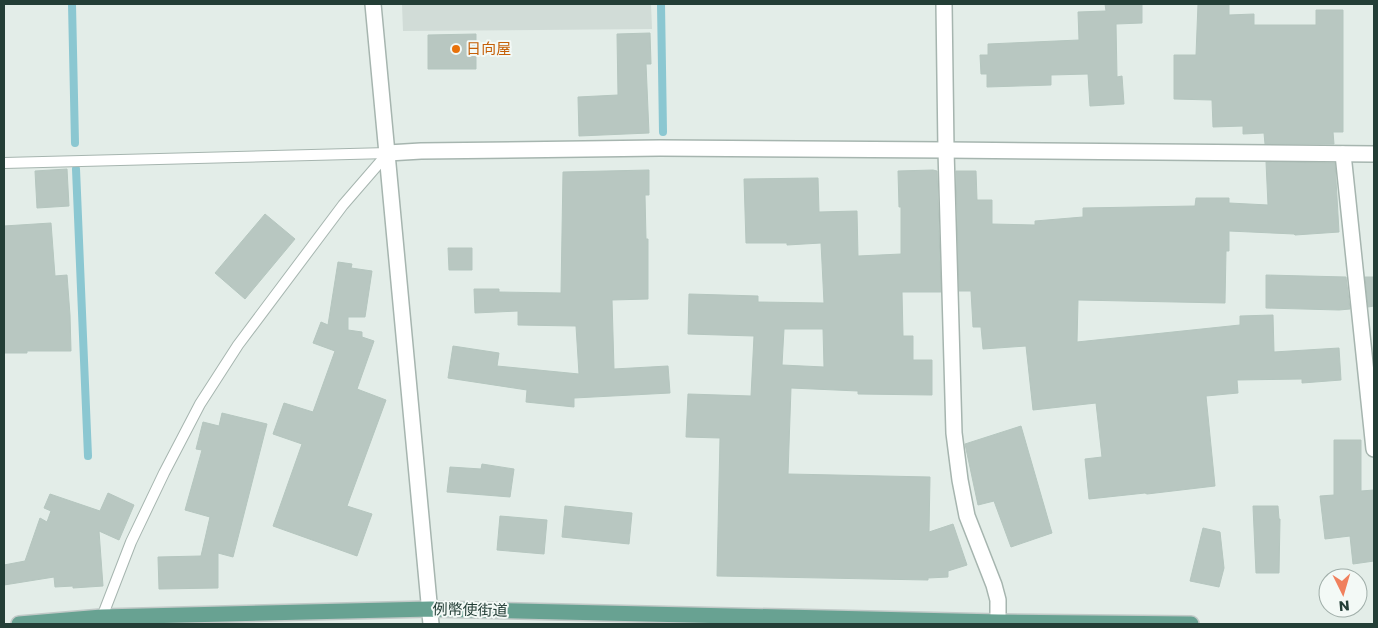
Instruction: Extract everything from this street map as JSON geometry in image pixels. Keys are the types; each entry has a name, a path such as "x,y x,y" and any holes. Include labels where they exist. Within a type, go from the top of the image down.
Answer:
{"main road":[{"name":"例幣使街道","path":"19,624 100,621 431,617 1191,624"}],"street":[{"path":"373,4 431,617"},
{"path":"944,4 954,433 967,516 994,585 998,600 998,622"},
{"path":"388,153 660,148 1374,154"},
{"path":"1343,154 1374,448"}],"lane":[{"path":"4,163 388,153"},
{"path":"100,621 131,542 200,404 244,338 343,205 388,153"}],"shaded area":[{"path":"402,4 651,4 652,29 403,31"}],"building":[{"path":"1105,4 1142,4 1142,23 1116,24 1117,77 1122,76 1124,104 1090,106 1088,74 1051,75 1051,85 987,87 987,74 981,74 980,55 988,55 988,44 1079,40 1078,12 1106,11"},
{"path":"1198,4 1229,4 1229,15 1254,14 1254,25 1316,25 1316,10 1343,10 1343,132 1333,132 1334,144 1265,144 1264,133 1243,134 1243,126 1213,127 1212,100 1174,99 1174,55 1196,55"},
{"path":"650,33 651,64 646,64 649,133 579,136 578,97 618,95 617,34"},
{"path":"476,34 476,69 428,69 428,35"},
{"path":"1266,162 1335,163 1339,232 1295,235 1229,231 1229,251 1226,251 1225,303 1078,300 1077,342 1240,325 1240,316 1273,315 1274,352 1339,348 1341,380 1302,383 1302,379 1237,380 1238,393 1206,396 1215,486 1089,499 1085,459 1102,457 1096,403 1033,410 1026,346 983,349 981,327 973,327 971,291 959,291 956,171 976,171 977,200 992,200 992,224 1035,225 1035,221 1083,217 1083,208 1195,206 1196,198 1229,198 1229,203 1268,205"},
{"path":"67,169 69,206 37,208 35,171"},
{"path":"649,170 649,195 645,195 646,239 648,239 648,299 612,300 614,369 668,366 670,393 574,398 574,407 526,402 527,390 448,378 453,346 499,353 497,366 579,374 576,326 518,325 518,311 475,313 474,289 499,289 499,292 561,293 563,172"},
{"path":"898,171 937,171 941,292 902,292 903,336 913,336 913,360 932,360 932,395 858,394 858,391 791,388 788,474 930,477 929,532 953,524 967,565 948,571 948,577 928,578 928,580 717,576 720,438 686,437 688,394 751,396 754,336 688,334 689,294 758,296 758,302 824,303 821,243 787,245 787,243 746,243 744,179 818,178 819,212 857,211 858,256 901,254 901,207 899,207","holes":["784,329 823,329 824,367 782,365"]},
{"path":"265,214 295,239 245,299 215,273"},
{"path":"51,223 55,276 67,275 71,351 4,353 4,226"},
{"path":"448,248 472,248 472,270 449,270"},
{"path":"338,262 352,264 351,268 372,271 365,317 348,317 348,330 362,332 362,337 374,341 357,389 386,400 347,506 372,514 357,556 273,526 302,444 273,434 284,403 313,412 335,351 313,343 321,322 328,325"},
{"path":"1266,275 1346,277 1350,309 1266,308"},
{"path":"1365,277 1374,277 1374,306 1368,307"},
{"path":"222,413 267,424 233,557 218,553 218,588 159,589 158,557 201,556 210,517 185,510 202,450 196,449 203,422 219,426"},
{"path":"1021,426 1052,533 1011,547 994,501 978,505 965,444"},
{"path":"1334,440 1361,440 1361,491 1374,490 1374,561 1353,564 1350,536 1325,539 1320,496 1334,495"},
{"path":"482,464 514,469 510,497 447,492 450,467 481,469"},
{"path":"108,493 134,505 119,540 99,531 103,586 55,587 54,577 4,585 4,565 25,561 40,518 47,522 51,511 44,508 50,494 100,511"},
{"path":"565,506 632,513 629,544 562,537"},
{"path":"1253,506 1278,506 1280,519 1279,573 1256,573"},
{"path":"500,516 547,520 544,554 497,550"},
{"path":"1203,528 1220,532 1224,568 1219,587 1190,581"}],"waterway":[{"path":"72,4 75,143"},
{"path":"661,4 663,132"},
{"path":"76,169 88,456"}],"place":[{"name":"日向屋","path":"456,49"}]}
